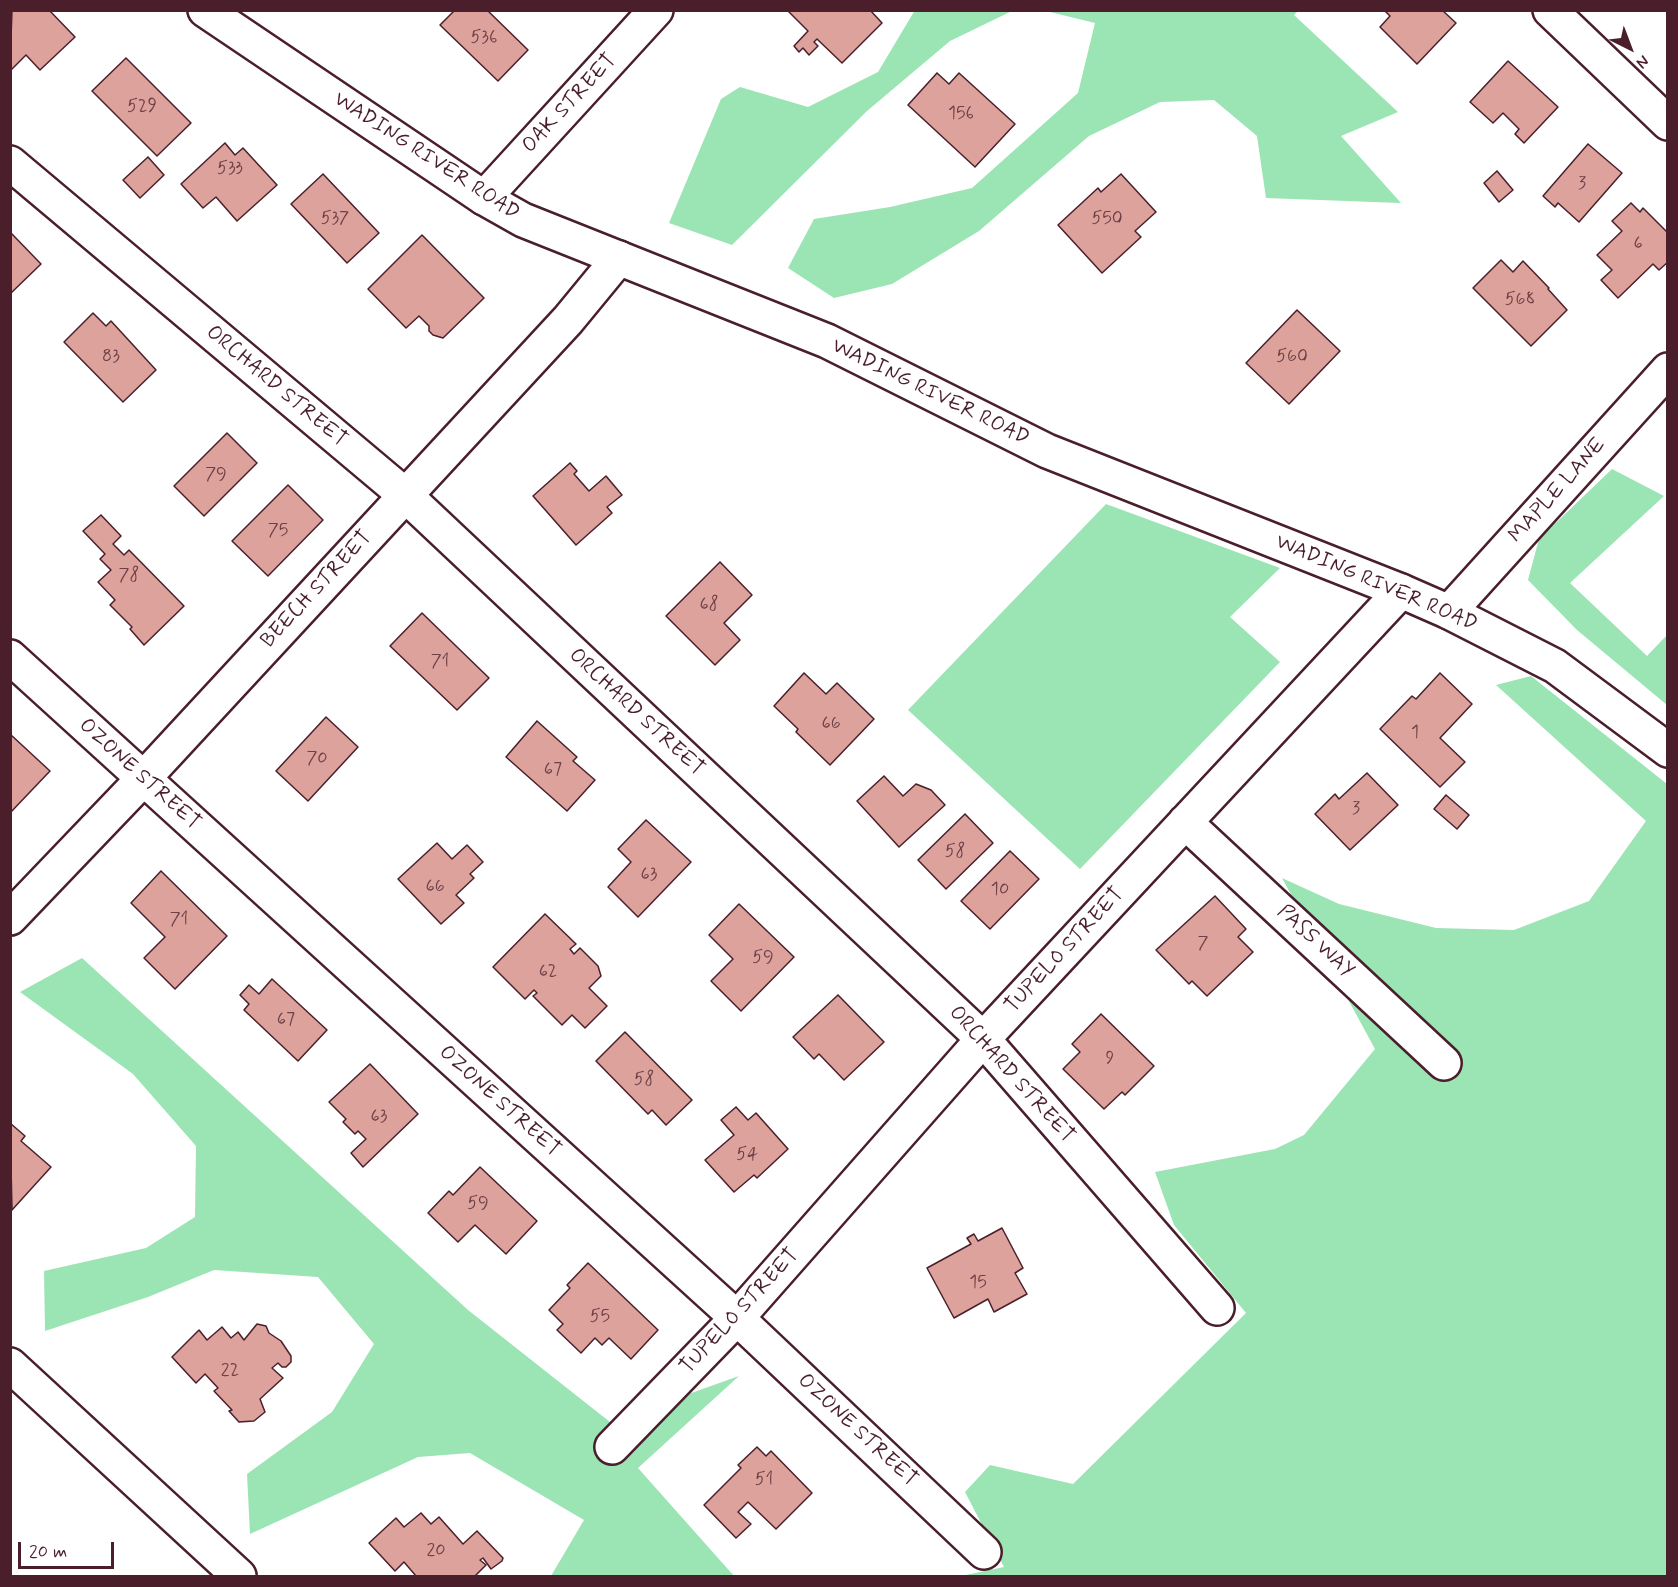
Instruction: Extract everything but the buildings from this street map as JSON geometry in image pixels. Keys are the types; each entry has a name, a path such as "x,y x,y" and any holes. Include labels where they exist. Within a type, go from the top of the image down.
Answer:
{"street":[{"name":"WADING RIVER ROAD","path":"205,10 484,198 523,220 827,341 1047,452 1449,612 1555,666 1668,750"},
{"name":"OAK STREET","path":"484,198 656,10"},
{"path":"1550,10 1668,123"},
{"name":"ORCHARD STREET","path":"10,163 405,495 984,1039 1217,1308"},
{"name":"BEECH STREET","path":"10,918 143,779 568,320 619,258"},
{"name":"MAPLE LANE","path":"1449,612 1668,370"},
{"name":"TUPELO STREET","path":"612,1447 737,1318 984,1039 1401,591"},
{"name":"OZONE STREET","path":"10,657 737,1318 984,1552"},
{"name":"PASS WAY","path":"1185,822 1444,1063"},
{"path":"10,1365 239,1576"}],"green space":[{"path":"915,10 1012,11 950,41 867,111 732,245 669,223 721,99 740,87 808,107 878,72"},
{"path":"1046,11 1298,11 1294,15 1398,112 1341,136 1401,203 1266,198 1257,136 1214,100 1160,102 1089,136 979,231 892,284 834,298 788,268 814,219 890,207 972,188 1078,93 1095,23"},
{"path":"1612,469 1664,496 1570,583 1647,656 1667,635 1667,705 1577,630 1528,580 1539,539"},
{"path":"1106,504 1280,568 1230,617 1280,662 1080,869 908,710"},
{"path":"1531,676 1667,784 1667,1576 961,1576 1004,1567 965,1492 990,1465 1073,1484 1246,1313 1174,1225 1155,1172 1275,1149 1304,1135 1375,1049 1282,878 1339,904 1436,928 1514,930 1589,901 1646,821 1496,685"},
{"path":"82,958 468,1310 610,1422 739,1376 638,1468 734,1576 551,1576 584,1520 470,1453 418,1457 250,1534 247,1474 332,1412 374,1344 318,1277 214,1270 148,1297 45,1331 44,1271 146,1248 195,1217 196,1146 133,1074 20,992"}]}
